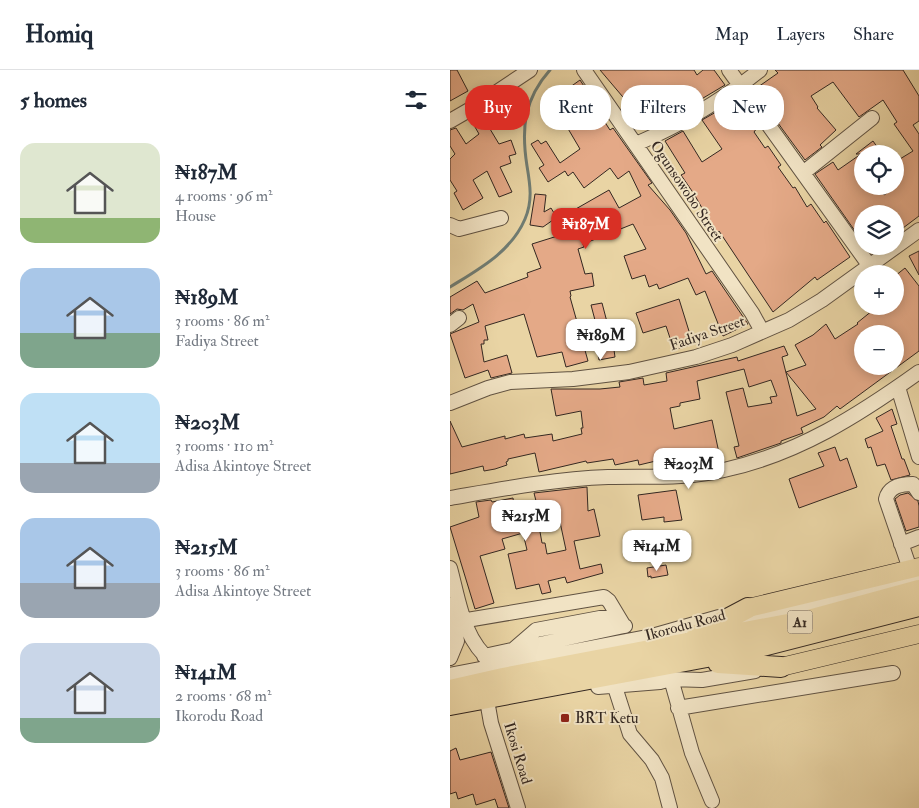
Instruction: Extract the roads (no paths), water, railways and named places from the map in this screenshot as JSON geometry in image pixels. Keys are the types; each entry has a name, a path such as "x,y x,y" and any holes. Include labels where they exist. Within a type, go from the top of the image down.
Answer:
{"highway":[{"name":"Ikorodu Road","path":"450,706 684,653 919,590"},
{"name":"Ikorodu Road","path":"450,690 497,665 764,646 919,606"},
{"path":"684,653 705,631 748,608"},
{"path":"684,653 781,667"}],"main road":[{"name":"Ikorodu Road","path":"748,608 916,571"},
{"path":"781,667 919,634"}],"street":[{"path":"450,121 530,70"},
{"name":"Ogunsowobo Street","path":"584,70 752,313 762,332"},
{"path":"729,70 739,85"},
{"path":"741,85 760,70"},
{"path":"636,144 684,120 714,102"},
{"path":"803,172 872,118"},
{"path":"772,130 868,265"},
{"path":"450,225 459,229 501,218"},
{"name":"Fadiya Street","path":"868,265 919,230"},
{"name":"Fadiya Street","path":"450,403 488,388 510,382 573,379 629,372 687,360 732,345 789,320 822,300 854,276"},
{"path":"450,498 569,479 695,475 725,470 758,461 821,435 857,415 919,372"},
{"path":"898,388 919,457"},
{"path":"497,665 705,631 761,618 916,571 901,544 886,499 887,493 892,488 913,484 919,493"},
{"path":"901,544 919,537"},
{"path":"450,568 460,621 457,641 450,658"},
{"path":"460,621 604,597 609,601 624,626"},
{"path":"450,606 471,640 497,665"},
{"name":"Ikorodu Road","path":"450,675 652,636 748,608"},
{"path":"684,653 762,651 919,612"},
{"path":"497,665 536,630 600,618 608,618 652,636"},
{"path":"450,682 497,665 637,631"},
{"path":"450,713 614,684 660,682 671,679 702,680 781,667"},
{"path":"678,708 893,673"},
{"path":"671,679 678,708 699,771 712,801"},
{"path":"614,684 630,734 652,760 662,778 670,808"},
{"name":"Ikosi Road","path":"488,706 491,723 518,808"}],"waterway":[{"path":"450,287 483,266 503,250 519,231 525,219 528,212 530,192 524,139 526,115 535,92 550,70"}],"place":[{"name":"BRT Ketu","path":"565,718"}]}
